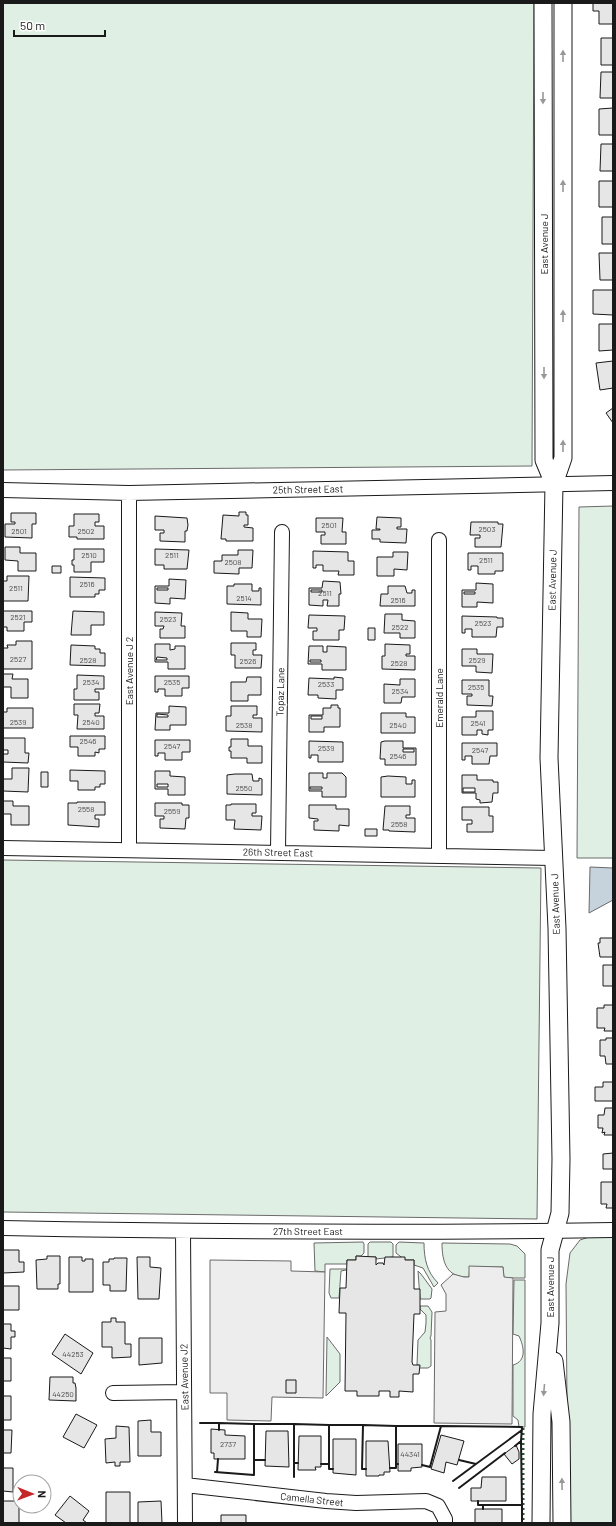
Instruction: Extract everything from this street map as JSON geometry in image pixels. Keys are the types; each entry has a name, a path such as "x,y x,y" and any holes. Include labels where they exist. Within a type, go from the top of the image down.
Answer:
{"main road":[{"name":"East Avenue J","path":"543,3 544,460 554,484"},
{"name":"East Avenue J","path":"540,1523 542,1414 550,1323 550,1250 560,1213 561,1159 557,936 549,758 554,484 563,458 563,3"},
{"name":"East Avenue J","path":"550,1323 561,1422 562,1523"}],"street":[{"name":"25th Street East","path":"3,490 129,493 613,483"},
{"name":"East Avenue J 2","path":"129,493 129,850"},
{"name":"Topaz Lane","path":"278,852 282,532"},
{"name":"Emerald Lane","path":"439,540 439,855"},
{"name":"26th Street East","path":"3,848 554,858"},
{"name":"27th Street East","path":"3,1228 183,1231 436,1232 613,1230"},
{"name":"East Avenue J2","path":"183,1231 185,1523"},
{"path":"113,1393 184,1392"},
{"name":"Camella Street","path":"185,1485 356,1503 426,1501 438,1506 445,1519 445,1523"}],"green space":[{"path":"3,3 534,3 532,466 3,470"},
{"path":"613,506 613,858 577,858 579,507"},
{"path":"3,860 541,868 537,1219 3,1212"},
{"path":"592,1236 613,1236 613,1523 568,1523 566,1284 570,1253 580,1240"},
{"path":"363,1242 364,1253 361,1256 356,1256 356,1260 347,1260 347,1264 325,1264 325,1272 315,1271 314,1243"},
{"path":"370,1242 391,1242 393,1244 393,1257 376,1259 376,1257 368,1257 368,1244"},
{"path":"399,1242 424,1243 427,1265 434,1279 438,1283 434,1287 423,1268 414,1265 414,1260 405,1260 396,1253 396,1245"},
{"path":"442,1243 510,1244 517,1246 525,1254 525,1278 504,1278 503,1267 470,1267 469,1277 456,1275 447,1268 443,1257"},
{"path":"330,1269 346,1269 341,1271 339,1298 331,1298 329,1293"},
{"path":"418,1271 432,1289 430,1299 420,1299"},
{"path":"514,1280 525,1280 525,1427 519,1427 518,1420 513,1416 513,1365 521,1360 523,1353 519,1336 513,1334"},
{"path":"420,1306 428,1306 432,1312 430,1338 431,1366 428,1368 419,1368 419,1365 417,1365 418,1340 425,1332 426,1323 426,1315 420,1309"},
{"path":"327,1337 340,1354 340,1382 326,1396"}],"shaded area":[{"path":"590,867 613,868 613,900 589,913"},
{"path":"210,1260 291,1261 291,1271 325,1272 323,1398 272,1397 271,1421 227,1420 227,1393 210,1393"},
{"path":"469,1266 503,1267 504,1277 513,1278 512,1424 434,1423 435,1312 446,1311 446,1294 441,1285 453,1274 469,1277"}],"building":[{"path":"593,3 613,3 613,24 599,24 599,11 593,11"},
{"path":"601,38 613,38 613,65 601,65"},
{"path":"601,72 613,72 613,98 600,98"},
{"path":"613,108 613,135 599,135 599,109"},
{"path":"601,144 613,144 613,171 600,171"},
{"path":"599,181 613,181 613,207 599,207"},
{"path":"602,217 613,217 613,244 602,244"},
{"path":"599,253 613,253 613,280 600,280"},
{"path":"593,290 613,290 613,315 593,314"},
{"path":"599,324 613,324 613,350 599,351"},
{"path":"613,361 613,388 600,390 596,363"},
{"path":"613,408 613,423 606,413"},
{"path":"239,512 246,512 246,515 248,515 248,525 244,525 244,527 253,528 253,541 226,541 226,539 221,539 223,515 239,516"},
{"path":"11,513 36,513 36,524 32,524 32,538 5,537 5,524 15,524 15,522 11,522"},
{"path":"74,514 99,514 99,522 95,522 95,526 104,526 104,539 77,539 77,537 69,537 69,526 74,526"},
{"path":"155,516 187,518 188,525 187,531 185,531 185,542 160,541 160,533 164,533 164,530 155,530"},
{"path":"377,517 401,518 401,527 397,527 397,529 407,529 406,543 380,542 380,539 372,539 372,530 380,530 376,529"},
{"path":"316,518 343,518 342,532 346,532 346,544 321,544 321,535 325,535 325,532 316,532"},
{"path":"471,522 498,522 498,524 503,524 501,547 475,547 475,538 480,538 480,535 470,535"},
{"path":"5,547 20,547 20,553 36,553 36,571 18,571 18,561 5,560"},
{"path":"74,549 104,549 104,562 91,562 91,572 74,572 72,560 74,560"},
{"path":"155,549 189,550 187,569 164,569 164,565 155,565"},
{"path":"238,550 253,550 252,568 239,568 239,574 214,573 214,561 222,561 222,555 238,555"},
{"path":"313,551 348,552 348,561 354,561 354,575 338,575 339,571 323,571 323,565 316,565 316,568 313,568"},
{"path":"393,552 408,552 407,570 394,569 394,576 377,576 377,557 393,557"},
{"path":"468,553 503,553 503,571 495,571 495,574 478,574 478,566 471,566 471,570 468,570"},
{"path":"52,566 61,566 61,573 52,573"},
{"path":"7,576 29,576 28,601 3,601 3,581 7,581"},
{"path":"70,577 105,578 105,590 99,590 99,594 95,594 95,597 70,597"},
{"path":"169,579 186,580 185,599 170,598 170,604 155,603 155,586 169,586","holes":["157,588 168,588 168,590 157,590"]},
{"path":"323,581 340,582 341,594 339,594 339,606 327,606 328,600 323,600 323,606 309,605 309,588 322,588","holes":["311,590 322,590 322,592 311,592"]},
{"path":"476,583 493,584 493,603 477,602 477,607 462,607 462,590 476,590","holes":["464,592 475,592 475,594 464,594"]},
{"path":"234,584 252,584 252,591 259,591 259,588 261,588 261,605 227,604 227,586 234,586"},
{"path":"388,586 405,586 407,593 412,593 412,590 415,590 415,606 380,606 381,594 388,594"},
{"path":"3,611 32,611 32,622 24,622 24,631 7,631 7,627 3,627"},
{"path":"73,611 104,612 104,625 91,625 91,635 71,635"},
{"path":"155,612 182,613 181,626 185,626 185,638 160,638 160,629 163,629 164,626 155,626"},
{"path":"231,612 248,613 248,619 262,619 261,637 247,637 247,631 231,631"},
{"path":"385,614 402,614 402,620 415,621 415,638 400,638 400,633 384,633"},
{"path":"309,615 345,616 344,630 339,630 339,640 313,640 313,631 317,631 317,628 308,628"},
{"path":"462,616 503,618 503,627 497,627 496,637 472,637 472,629 465,629 465,633 462,633"},
{"path":"368,628 375,628 375,640 368,640"},
{"path":"16,641 32,641 32,669 3,669 3,648 8,648 7,645 16,645"},
{"path":"231,643 256,643 256,650 253,650 253,655 262,655 261,668 235,668 235,655 231,655"},
{"path":"155,644 170,644 170,650 175,649 175,646 185,646 185,669 168,669 168,662 155,662","holes":["157,657 167,658 167,660 156,660"]},
{"path":"385,644 410,645 410,654 406,654 406,656 415,656 415,670 382,669 382,656 385,656"},
{"path":"71,645 95,646 95,649 100,649 100,653 105,653 105,666 70,665"},
{"path":"309,646 323,646 323,652 327,652 327,646 346,647 346,670 322,670 322,664 308,664","holes":["310,660 321,660 321,662 310,662"]},
{"path":"462,649 477,649 477,654 493,654 492,673 476,672 476,666 462,666"},
{"path":"3,674 13,674 12,679 28,679 28,698 11,698 11,687 3,687"},
{"path":"77,675 104,676 104,689 95,689 95,692 99,692 99,700 74,700 74,689 77,689"},
{"path":"155,676 189,676 189,688 182,688 182,696 165,696 165,689 158,689 158,692 155,692"},
{"path":"247,677 261,677 261,695 248,695 248,701 231,701 231,682 246,682"},
{"path":"334,677 343,678 343,690 336,690 336,699 318,698 318,695 308,695 309,678 334,679"},
{"path":"400,679 415,679 415,697 402,697 401,703 384,703 384,684 400,685"},
{"path":"462,680 489,680 489,696 493,696 492,706 467,705 467,696 472,696 472,694 462,694"},
{"path":"74,704 100,704 99,713 95,713 95,716 104,716 104,729 77,729 78,715 74,715"},
{"path":"331,705 338,705 338,708 340,708 340,727 324,727 324,732 309,732 309,715 323,715 323,708 331,708","holes":["311,716 322,716 322,719 311,719"]},
{"path":"169,706 186,707 186,725 170,725 170,730 155,730 156,713 169,713","holes":["157,714 168,715 168,717 157,717"]},
{"path":"231,706 257,706 257,715 253,715 253,718 262,718 262,732 226,731 226,716 231,716"},
{"path":"7,708 33,708 33,728 3,728 3,712 7,712"},
{"path":"476,711 493,711 493,730 488,730 488,735 482,734 482,730 477,730 477,735 462,735 462,717 476,717"},
{"path":"381,713 406,713 406,717 415,717 415,733 381,733"},
{"path":"70,736 105,736 105,749 99,749 99,753 95,752 95,756 78,756 78,747 70,747"},
{"path":"3,738 25,738 25,753 29,753 28,763 3,762 3,754 8,754 8,750 3,750"},
{"path":"231,739 248,739 248,746 262,746 262,763 247,763 247,758 231,758 231,751 229,751 229,747 231,747"},
{"path":"155,740 190,740 190,752 182,752 182,760 165,760 165,753 158,753 158,756 155,756"},
{"path":"309,741 343,742 343,762 318,762 318,755 311,755 311,758 309,758"},
{"path":"403,741 403,748 416,748 416,765 385,765 385,759 380,759 381,742","holes":["403,749 414,749 414,752 403,752"]},
{"path":"462,743 497,743 497,756 490,756 489,764 472,764 472,756 465,756 465,760 462,760"},
{"path":"12,768 29,768 28,792 3,791 3,779 12,779"},
{"path":"70,770 105,771 105,784 100,784 100,787 95,787 95,790 78,790 78,781 70,781"},
{"path":"155,771 170,771 170,776 185,777 185,795 168,795 168,789 155,789","holes":["157,784 168,784 168,787 157,787"]},
{"path":"41,772 48,772 48,787 41,787"},
{"path":"309,773 323,773 323,778 327,778 327,773 342,773 346,777 346,797 322,797 322,791 309,791","holes":["310,787 322,787 322,789 310,789"]},
{"path":"252,774 253,781 259,781 259,778 262,779 262,795 227,794 227,775"},
{"path":"462,775 477,775 477,780 493,780 493,782 498,782 498,793 493,793 492,802 480,803 480,800 476,799 476,793 462,793","holes":["463,788 475,788 475,792 463,792"]},
{"path":"381,777 406,777 406,784 412,784 412,780 415,780 415,797 381,797"},
{"path":"3,801 13,801 13,806 29,806 29,825 11,825 11,814 3,814"},
{"path":"105,802 105,815 95,815 95,819 99,819 99,827 68,825 68,803"},
{"path":"155,803 182,803 182,805 189,805 189,818 186,818 185,829 160,828 160,819 164,819 164,816 155,816"},
{"path":"256,804 256,813 252,813 252,816 262,816 261,830 234,829 235,820 226,820 226,805"},
{"path":"309,805 336,805 336,809 349,809 349,826 339,825 339,831 314,830 314,821 318,821 318,819 309,818"},
{"path":"385,806 410,806 410,815 406,815 406,818 415,818 415,832 383,830"},
{"path":"462,807 489,807 489,816 493,816 493,832 467,832 467,824 472,824 472,820 462,820"},
{"path":"365,829 377,829 377,836 365,836"},
{"path":"600,938 613,938 613,957 600,957 598,943 600,943"},
{"path":"603,965 613,965 613,986 603,986"},
{"path":"604,1005 613,1005 613,1031 604,1031 605,1028 597,1028 597,1008 604,1008"},
{"path":"606,1038 613,1038 613,1064 606,1064 605,1056 600,1056 600,1040 606,1040"},
{"path":"603,1082 613,1082 613,1101 595,1101 595,1087 603,1087"},
{"path":"605,1108 613,1108 613,1135 604,1135 605,1132 602,1133 603,1128 598,1128 598,1115 604,1115"},
{"path":"613,1153 613,1169 603,1169 603,1154"},
{"path":"601,1182 613,1182 613,1208 606,1208 607,1204 601,1204"},
{"path":"3,1250 19,1250 19,1262 24,1262 24,1272 3,1273"},
{"path":"47,1256 60,1256 60,1284 58,1284 58,1289 37,1289 36,1260 47,1259"},
{"path":"356,1256 376,1257 376,1265 378,1263 383,1263 384,1265 385,1257 405,1257 405,1260 414,1260 414,1289 420,1289 420,1314 414,1314 412,1362 413,1365 420,1365 419,1374 413,1374 413,1392 399,1391 399,1397 390,1397 390,1391 379,1391 379,1396 357,1396 357,1391 345,1391 346,1313 339,1313 340,1288 346,1288 347,1260 356,1260"},
{"path":"69,1257 82,1257 82,1261 85,1261 85,1259 93,1259 93,1292 69,1292"},
{"path":"137,1257 150,1257 150,1267 161,1268 159,1299 138,1299"},
{"path":"127,1258 126,1291 110,1291 110,1285 103,1285 103,1262 109,1262 109,1259"},
{"path":"3,1286 19,1286 19,1310 3,1310"},
{"path":"111,1318 116,1318 116,1322 125,1322 125,1344 131,1344 131,1357 112,1358 112,1347 102,1347 102,1322 111,1322"},
{"path":"3,1324 11,1324 11,1331 15,1331 15,1337 11,1337 11,1349 3,1348"},
{"path":"65,1334 93,1353 81,1374 52,1354"},
{"path":"139,1338 162,1338 162,1363 139,1365"},
{"path":"3,1358 11,1358 11,1381 3,1381"},
{"path":"50,1377 73,1377 73,1383 75,1383 76,1388 76,1401 49,1400"},
{"path":"286,1380 296,1380 296,1393 286,1393"},
{"path":"3,1396 11,1396 11,1420 3,1420"},
{"path":"76,1414 97,1425 84,1448 63,1437"},
{"path":"151,1420 151,1432 161,1432 161,1456 138,1456 138,1421"},
{"path":"116,1426 129,1427 130,1462 120,1462 120,1466 115,1466 115,1462 106,1463 105,1439 116,1438"},
{"path":"211,1429 225,1430 225,1435 245,1436 245,1459 214,1459 214,1453 211,1453"},
{"path":"3,1430 12,1430 11,1453 3,1453"},
{"path":"266,1431 288,1431 289,1467 265,1466"},
{"path":"441,1435 464,1441 457,1465 446,1462 444,1473 431,1469"},
{"path":"299,1436 321,1436 321,1467 315,1467 316,1470 298,1470"},
{"path":"333,1439 356,1439 356,1475 333,1473"},
{"path":"366,1441 388,1441 390,1472 384,1472 384,1475 379,1476 366,1476"},
{"path":"398,1444 422,1444 422,1467 411,1468 411,1471 398,1471"},
{"path":"516,1445 519,1452 519,1459 512,1464 504,1454"},
{"path":"3,1468 13,1468 12,1492 3,1491"},
{"path":"482,1477 506,1477 506,1501 471,1501 471,1488 481,1488"},
{"path":"106,1492 130,1492 130,1523 106,1523"},
{"path":"70,1496 89,1511 83,1520 87,1523 66,1523 55,1515"},
{"path":"3,1501 12,1501 12,1514 19,1514 19,1523 3,1523"},
{"path":"161,1501 162,1523 138,1523 138,1502"},
{"path":"475,1509 502,1509 502,1523 475,1523"},
{"path":"221,1515 246,1515 246,1523 221,1523"}],"hedge":[{"path":"523,1428 523,1523"}],"wall":[{"path":"200,1423 219,1423"},
{"path":"219,1430 219,1423 254,1424"},
{"path":"265,1460 254,1460 254,1424 294,1424"},
{"path":"298,1463 294,1463 294,1424 329,1425"},
{"path":"333,1469 329,1469 329,1425 363,1425"},
{"path":"366,1469 362,1469 363,1425 396,1426"},
{"path":"398,1464 396,1464 396,1426 441,1426"},
{"path":"422,1465 430,1467 441,1426 522,1427 521,1441"},
{"path":"453,1481 522,1430"},
{"path":"515,1446 521,1441 522,1505"},
{"path":"459,1488 505,1453"},
{"path":"217,1472 218,1459"},
{"path":"215,1472 254,1475 254,1460"},
{"path":"459,1460 476,1464"},
{"path":"294,1463 294,1477"},
{"path":"321,1464 329,1464"},
{"path":"390,1468 396,1468 396,1464"},
{"path":"478,1501 478,1505 483,1505"},
{"path":"483,1509 483,1505 522,1505 522,1523"}]}
